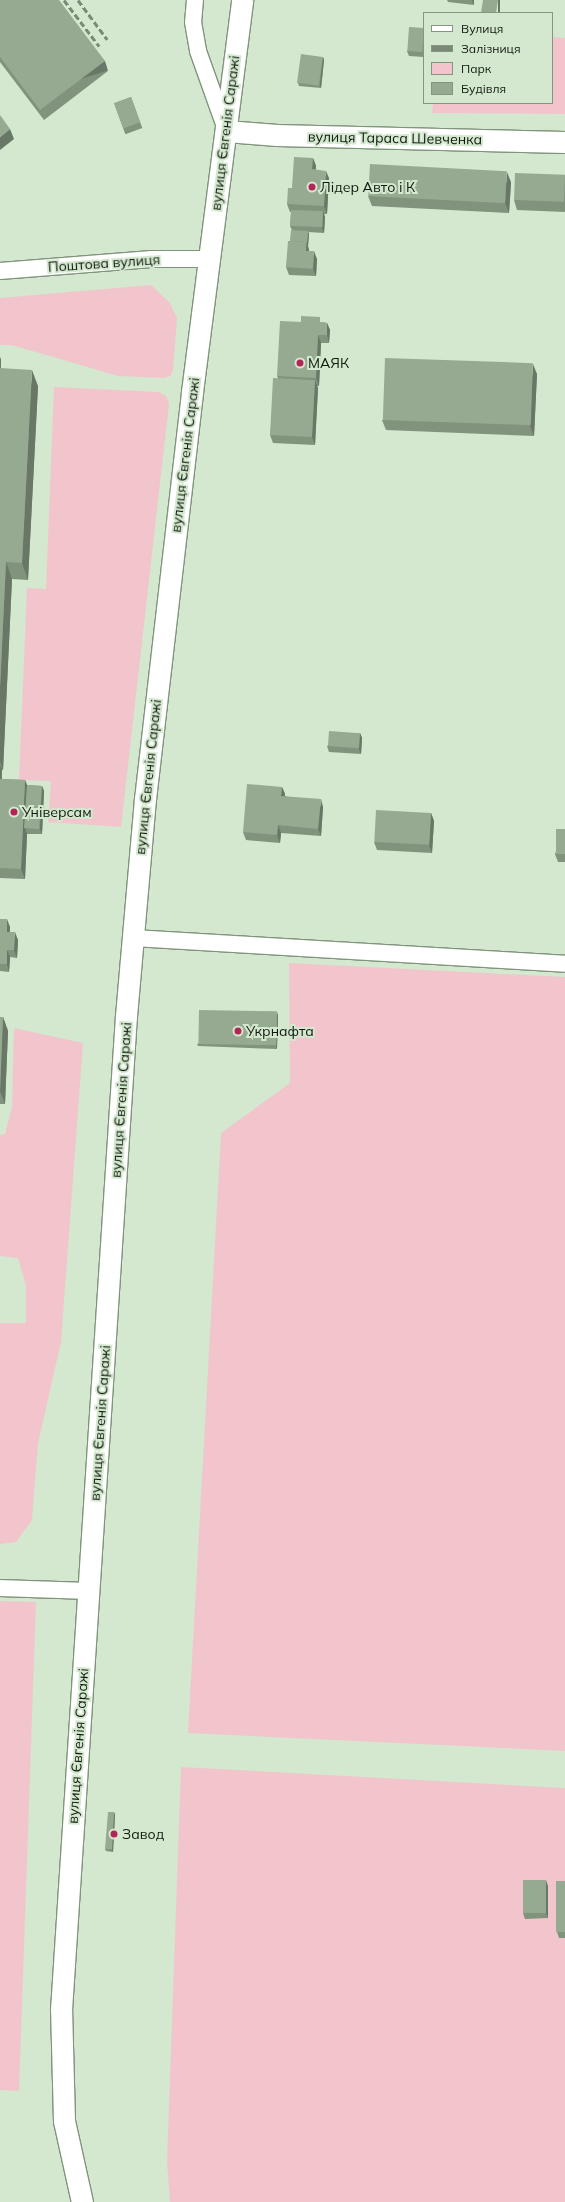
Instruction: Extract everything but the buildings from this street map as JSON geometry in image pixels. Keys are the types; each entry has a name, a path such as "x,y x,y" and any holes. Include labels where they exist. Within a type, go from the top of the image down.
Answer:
{"main road":[{"name":"вулиця Євгенія Саражі","path":"82,2202 64,2121 61,2010 133,938 142,827 208,259 242,0"},
{"name":"вулиця Тараса Шевченка","path":"226,131 278,135 565,142"}],"street":[{"path":"195,0 192,22 198,51 226,131"},
{"name":"Поштова вулиця","path":"0,271 152,259 208,259"},
{"path":"133,938 565,964"},
{"path":"0,1588 88,1591"}],"green space":[{"path":"553,37 565,38 565,114 432,113 433,104 553,104"},
{"path":"151,285 170,303 177,318 173,371 170,376 164,378 118,376 12,345 0,345 0,298"},
{"path":"54,387 159,392 166,396 169,404 121,827 48,822 51,781 19,780 27,588 46,589"},
{"path":"289,963 565,977 565,1751 188,1733 221,1133 290,1083"},
{"path":"14,1028 83,1043 61,1342 38,1443 32,1520 16,1542 0,1544 0,1323 26,1323 26,1286 18,1258 0,1256 0,1135 5,1134 12,1107"},
{"path":"0,1601 36,1602 19,2091 0,2090"},
{"path":"181,1767 565,1788 565,2202 170,2202 167,2162"}],"railway":[{"path":"64,0 99,46"},
{"path":"78,0 107,39"}],"place":[{"name":"Лідер Авто і К","path":"312,187"},
{"name":"МАЯК","path":"300,363"},
{"name":"Універсам","path":"14,812"},
{"name":"Укрнафта","path":"238,1031"},
{"name":"Завод","path":"114,1834"}]}
